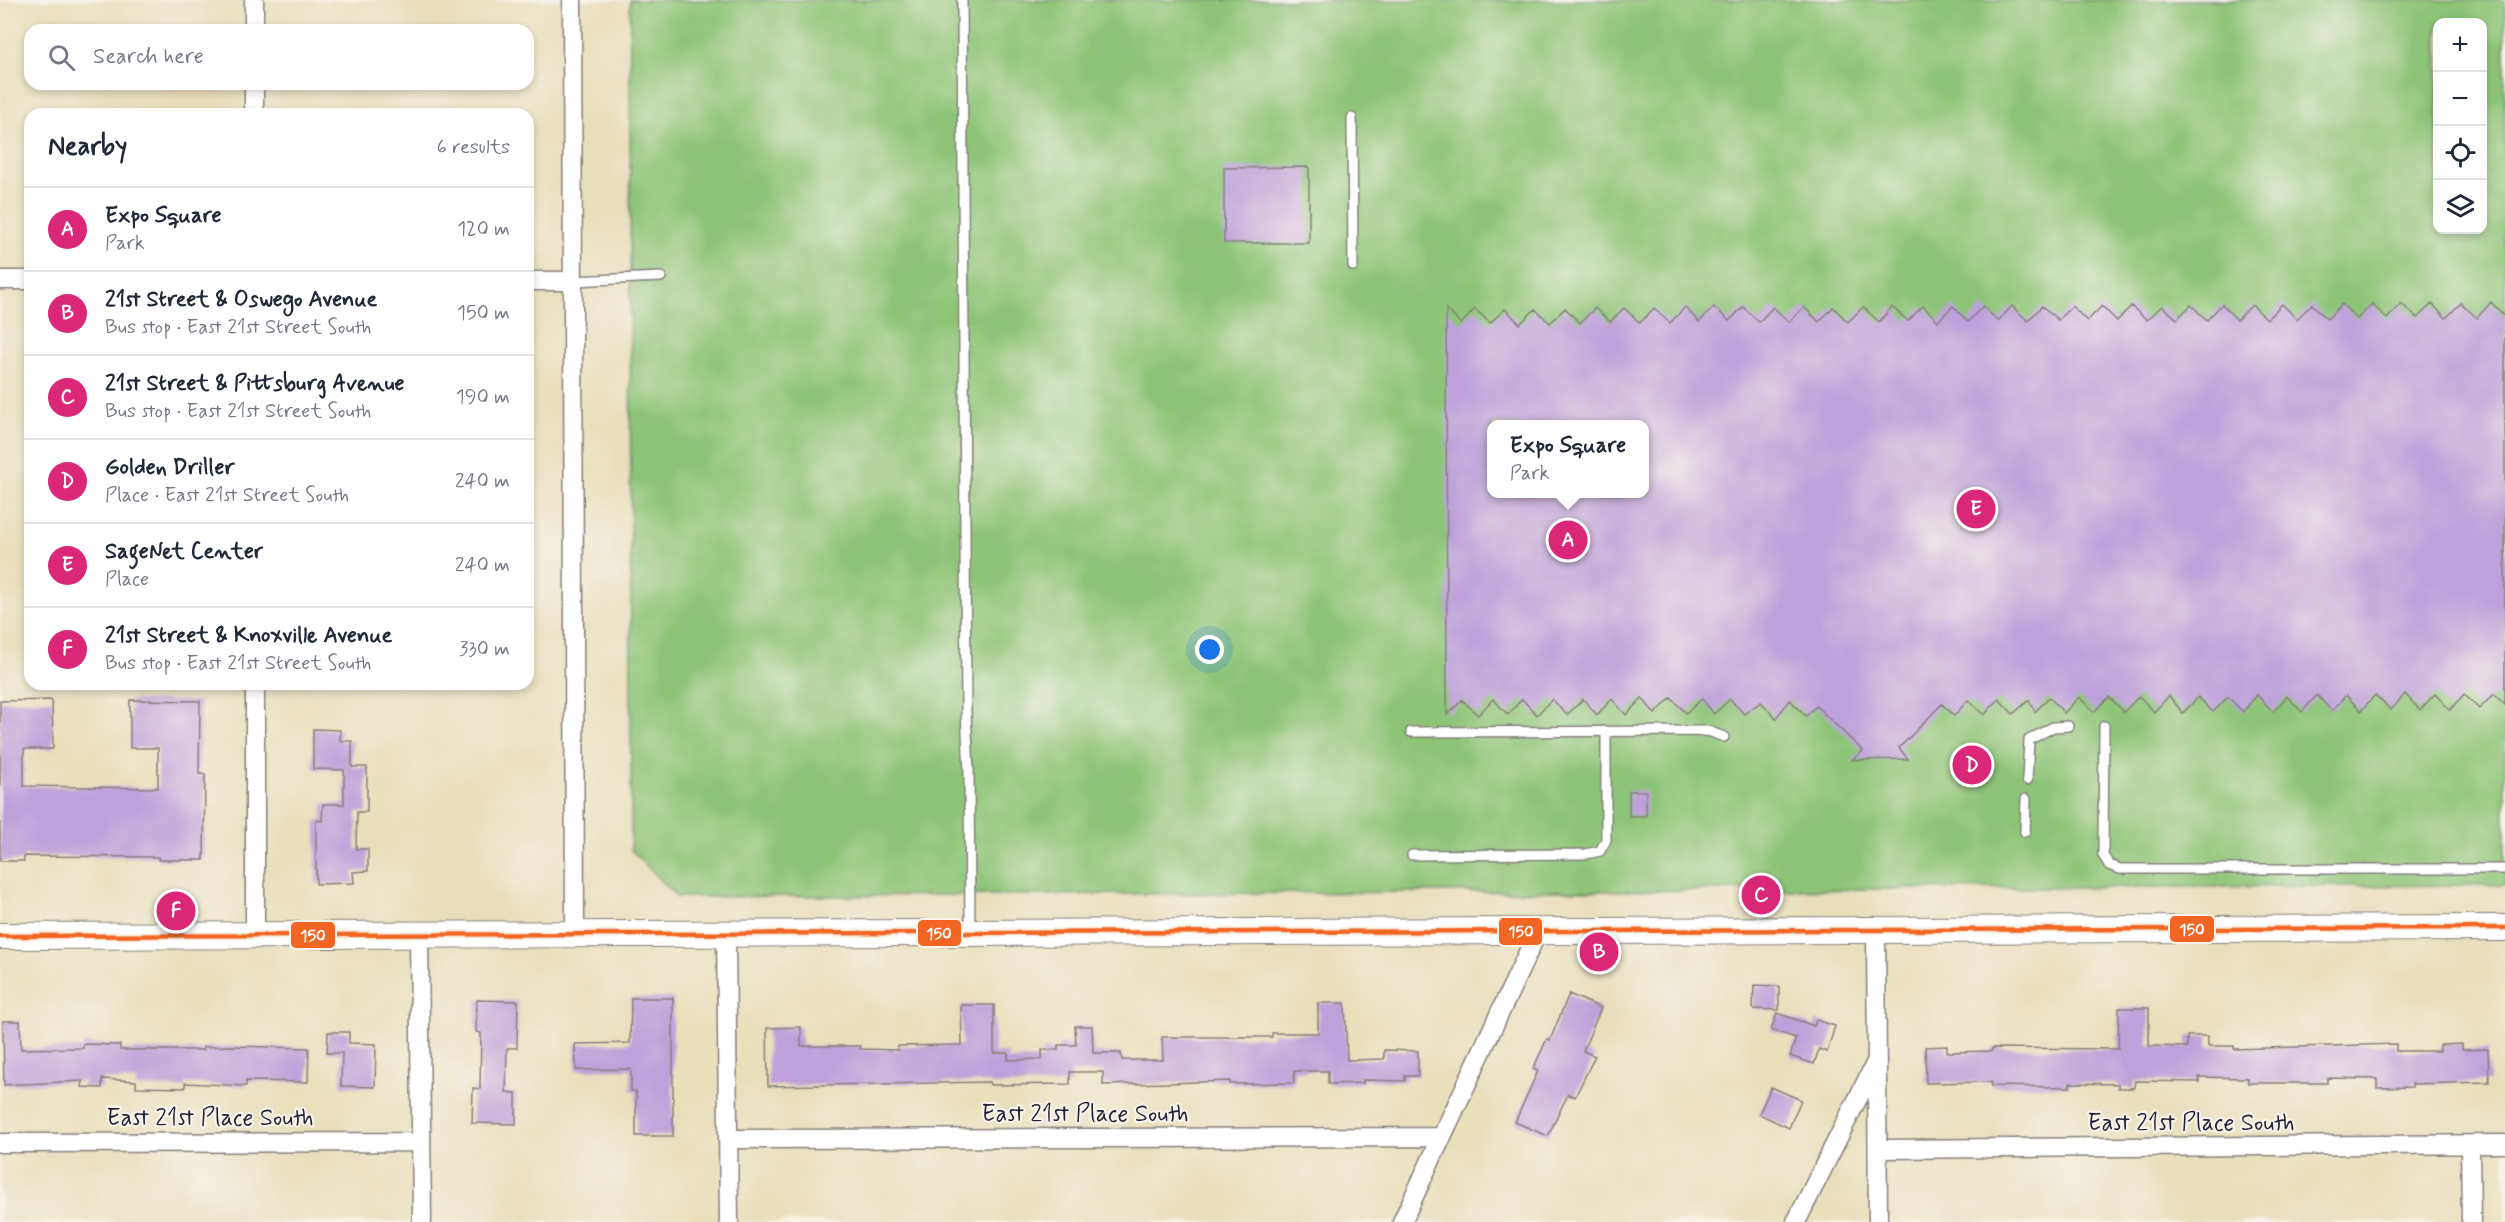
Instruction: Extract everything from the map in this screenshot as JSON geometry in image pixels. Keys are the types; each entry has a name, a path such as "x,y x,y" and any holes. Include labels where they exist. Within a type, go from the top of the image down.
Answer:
{"main road":[{"path":"0,936 1876,928 2505,928"}],"street":[{"path":"254,0 254,24"},
{"path":"572,0 575,933"},
{"path":"254,90 254,108"},
{"path":"0,280 24,280"},
{"path":"534,281 572,281"},
{"path":"255,690 255,935"},
{"path":"1876,928 1879,1058 1878,1222"},
{"path":"1402,1222 1538,931"},
{"path":"726,933 729,1222"},
{"path":"419,935 422,1222"},
{"path":"1796,1222 1879,1058"},
{"name":"East 21st Place South","path":"729,1139 1442,1137"},
{"name":"East 21st Place South","path":"0,1143 421,1142"},
{"name":"East 21st Place South","path":"1878,1149 2505,1144"},
{"path":"2470,1145 2471,1222"}],"lane":[{"path":"962,0 965,700 970,932"},
{"path":"1352,118 1353,266"},
{"path":"572,281 661,277"},
{"path":"2027,780 2029,740 2040,731 2068,726"},
{"path":"2104,726 2103,855 2109,865 2120,869 2505,869"},
{"path":"1412,855 1586,854 1600,851 1606,840 1606,731"},
{"path":"1411,732 1708,731 1724,737"},
{"path":"2025,832 2026,799"}],"green space":[{"path":"630,0 2505,0 2505,885 677,897 631,850"}],"building":[{"path":"1309,167 1309,243 1224,243 1224,168"},
{"path":"2491,302 2505,317 2505,705 2494,694 2479,709 2464,694 2450,710 2435,694 2420,710 2405,694 2391,710 2375,695 2361,711 2346,695 2332,711 2317,695 2302,712 2287,696 2273,712 2257,695 2243,712 2228,697 2213,712 2198,697 2183,713 2169,696 2154,712 2139,696 2124,712 2109,697 2094,712 2079,697 2064,713 2049,697 2035,712 2029,700 2013,714 1999,699 1984,715 1968,700 1954,716 1942,704 1899,748 1908,759 1852,760 1863,751 1816,706 1806,716 1790,700 1776,718 1761,702 1744,714 1730,699 1714,714 1702,699 1686,713 1671,698 1655,714 1642,698 1626,715 1612,699 1597,715 1583,699 1567,715 1552,699 1537,715 1522,699 1508,715 1493,699 1478,715 1462,700 1447,715 1446,309 1461,324 1475,309 1490,323 1505,309 1520,324 1535,309 1550,323 1565,308 1580,323 1595,308 1610,322 1624,308 1640,323 1654,308 1670,323 1685,307 1699,322 1714,307 1729,321 1743,307 1759,322 1773,307 1789,322 1804,307 1819,322 1833,307 1848,322 1863,307 1879,322 1892,307 1908,321 1923,306 1938,321 1953,306 1968,322 1983,306 1998,321 2012,306 2028,321 2042,306 2058,320 2072,306 2087,321 2102,306 2117,321 2131,306 2147,320 2162,306 2177,319 2191,305 2207,320 2222,304 2237,320 2252,305 2267,319 2282,304 2297,319 2312,304 2327,319 2342,304 2357,319 2372,304 2387,319 2401,303 2417,318 2432,304 2446,318 2461,303 2477,318"},
{"path":"52,700 53,749 24,749 24,786 158,788 158,748 130,748 130,700 200,701 199,774 205,774 204,860 158,860 158,857 24,856 24,861 0,861 0,701"},
{"path":"313,729 340,730 340,741 352,741 352,767 367,767 367,812 357,812 356,849 368,849 368,871 353,872 354,883 316,884 316,820 322,821 323,804 344,804 344,770 313,769"},
{"path":"1629,791 1646,791 1646,816 1629,816"},
{"path":"1754,985 1779,986 1779,1010 1753,1009"},
{"path":"1569,994 1601,1008 1583,1051 1595,1056 1575,1097 1568,1094 1548,1136 1515,1122 1538,1071 1533,1069 1547,1039 1550,1040"},
{"path":"631,998 673,998 673,1136 636,1136 636,1091 631,1091 631,1069 576,1070 575,1044 630,1043"},
{"path":"477,1000 518,1001 517,1048 507,1048 506,1092 516,1093 516,1124 472,1123 473,1088 480,1089 481,1033 476,1032"},
{"path":"1318,1003 1345,1003 1347,1060 1384,1059 1384,1050 1418,1051 1418,1076 1405,1076 1405,1081 1363,1080 1363,1083 1328,1084 1328,1071 1294,1071 1294,1083 1230,1084 1230,1081 1103,1085 1103,1072 1070,1072 1070,1084 990,1085 990,1082 768,1086 767,1028 801,1027 801,1046 860,1046 860,1049 898,1050 898,1046 962,1045 961,1005 994,1005 994,1053 1008,1053 1008,1060 1042,1059 1042,1050 1058,1050 1058,1045 1076,1045 1075,1026 1092,1026 1093,1053 1121,1053 1122,1060 1163,1060 1162,1037 1272,1037 1272,1033 1318,1033"},
{"path":"2119,1008 2149,1008 2149,1046 2187,1047 2187,1036 2208,1036 2208,1046 2234,1046 2234,1049 2396,1044 2396,1051 2440,1051 2440,1045 2462,1044 2462,1050 2488,1049 2489,1082 2412,1084 2412,1087 2377,1088 2377,1079 2327,1078 2327,1083 2248,1083 2248,1078 2199,1077 2199,1082 2135,1081 2134,1088 2118,1088 2118,1084 2070,1083 2070,1087 1991,1086 1991,1082 1926,1083 1925,1047 1947,1046 1947,1052 1992,1051 1992,1048 2118,1049"},
{"path":"1777,1013 1814,1026 1816,1020 1835,1026 1827,1052 1819,1049 1814,1064 1790,1056 1796,1038 1771,1030"},
{"path":"3,1021 20,1021 21,1049 83,1048 83,1044 120,1045 120,1050 204,1050 203,1047 231,1046 309,1048 308,1082 246,1081 246,1086 185,1083 185,1088 136,1087 136,1081 102,1079 102,1088 82,1087 83,1081 4,1085"},
{"path":"328,1032 349,1032 349,1043 376,1044 375,1087 341,1086 342,1053 327,1053"},
{"path":"1771,1087 1801,1100 1789,1128 1759,1114"}],"transit line":[{"name":"150","path":"0,936 2505,928"}],"place":[{"name":"SageNet Center","path":"1976,509"},
{"name":"Expo Square","path":"1568,540"},
{"name":"Golden Driller","path":"1972,765"},
{"name":"21st Street & Pittsburg Avenue","path":"1761,895"},
{"name":"21st Street & Knoxville Avenue","path":"176,911"},
{"name":"21st Street & Oswego Avenue","path":"1599,952"}]}
